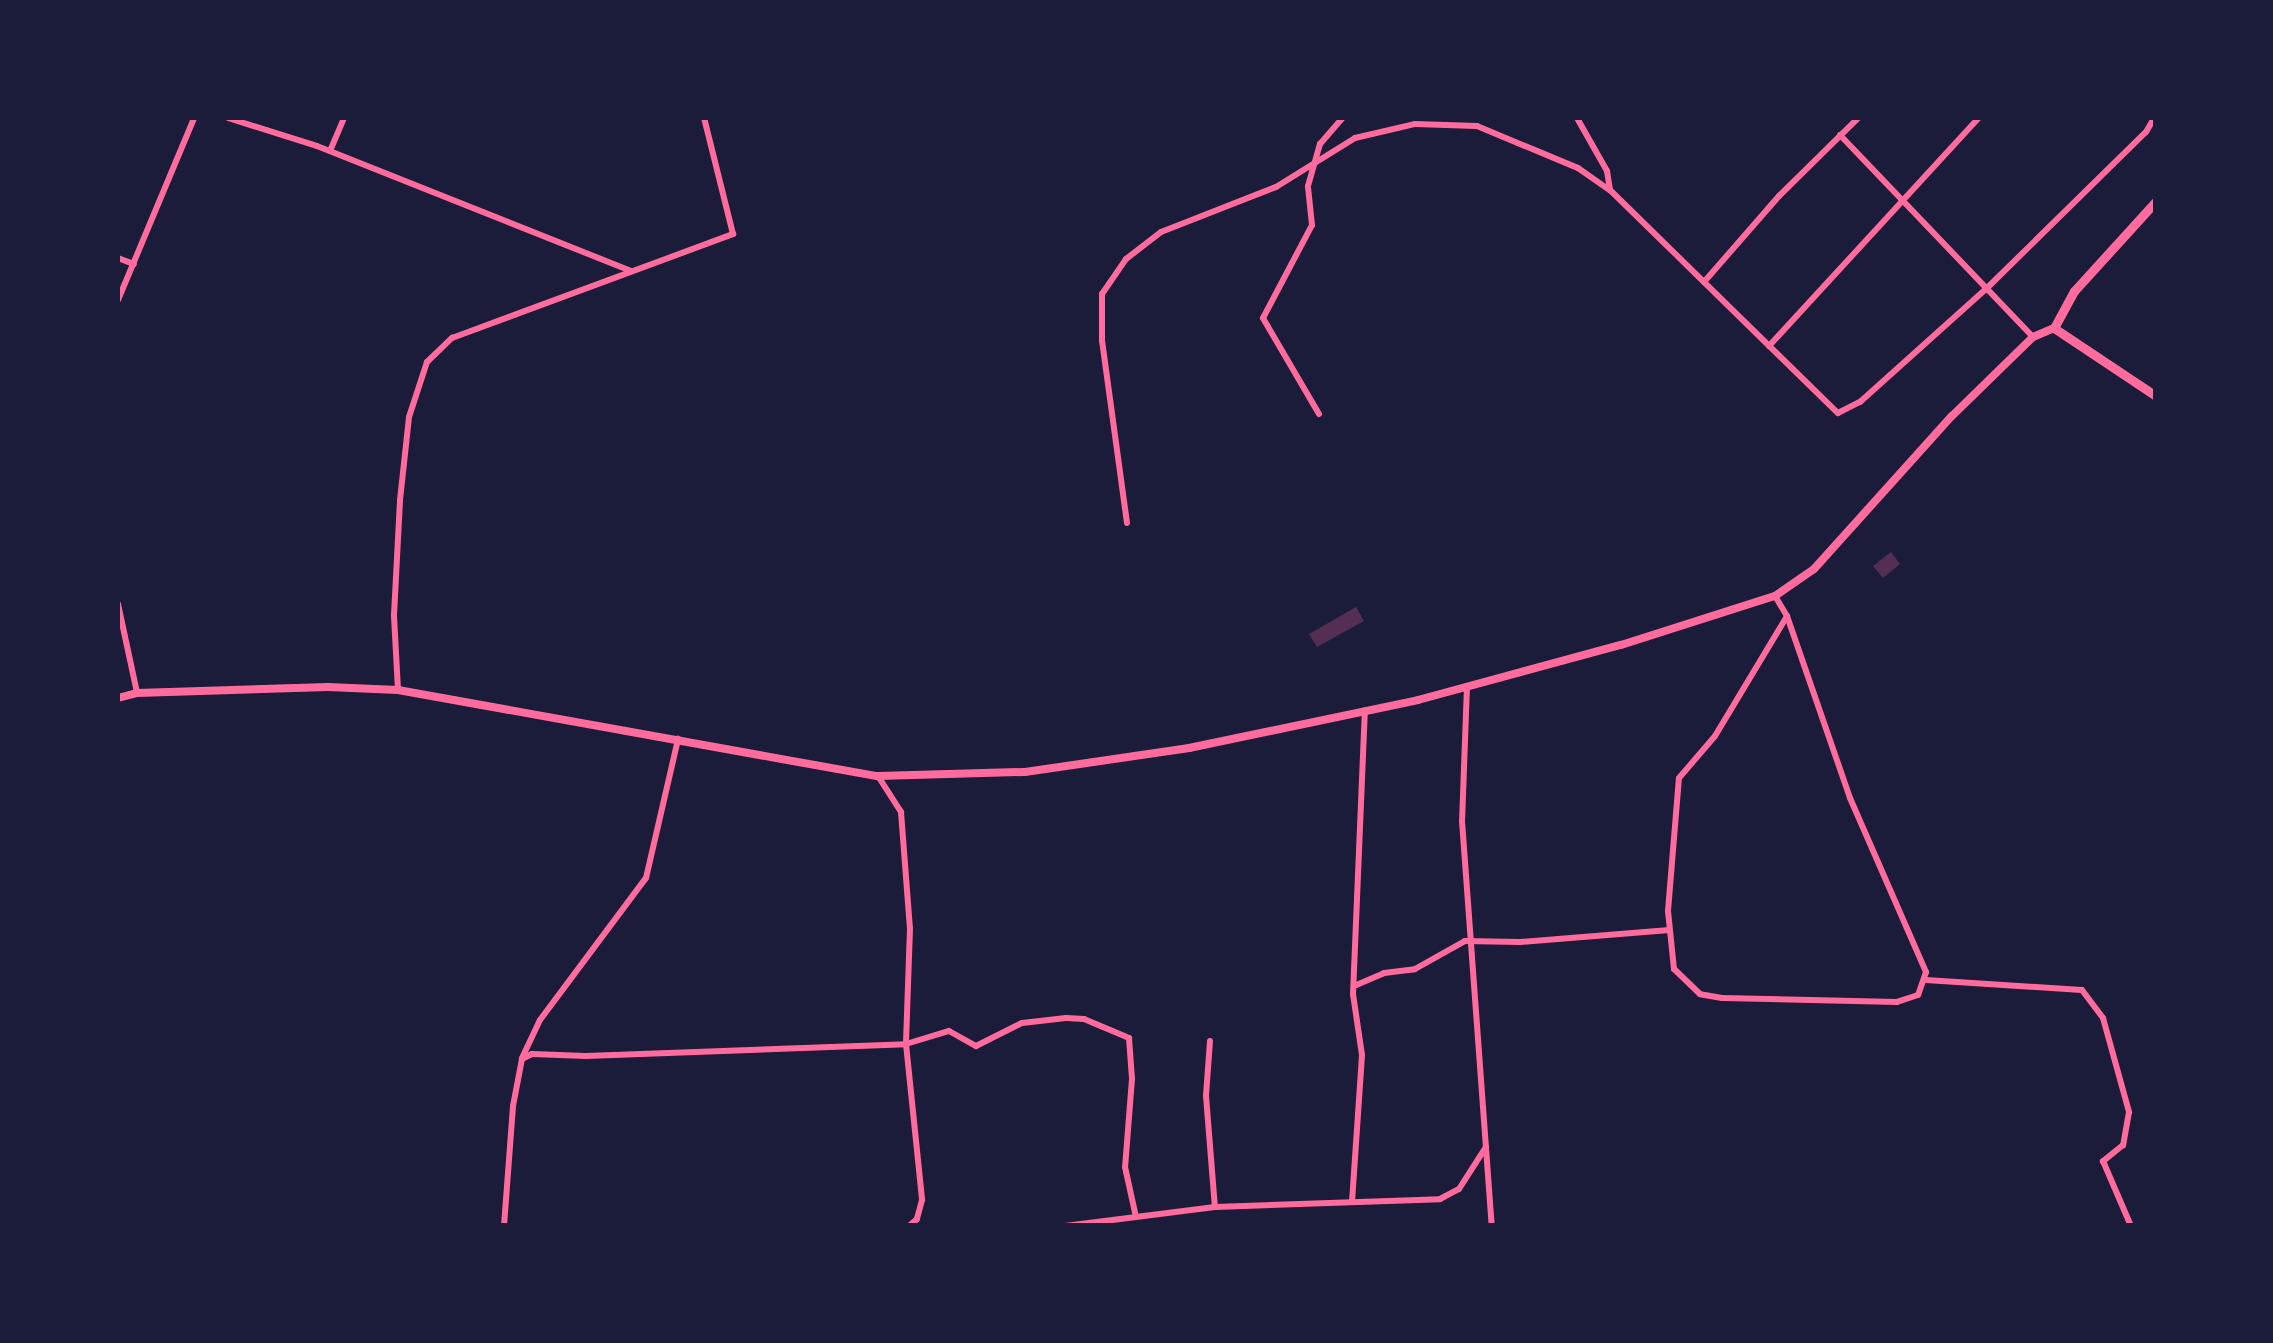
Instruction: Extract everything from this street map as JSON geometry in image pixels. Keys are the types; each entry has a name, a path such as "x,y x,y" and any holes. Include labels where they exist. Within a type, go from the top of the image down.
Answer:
{"main road":[{"path":"2156,201 2074,291 2054,328 2156,396"}],"street":[{"path":"118,300 194,118"},
{"path":"228,118 330,151 632,271"},
{"path":"330,151 344,118"},
{"path":"398,690 394,615 400,500 409,417 427,362 452,338 733,234 704,118"},
{"path":"1319,414 1263,318 1312,225 1308,186 1320,144 1343,118"},
{"path":"1577,118 1607,170 1610,190"},
{"path":"1704,282 1858,118"},
{"path":"1769,346 1979,118"},
{"path":"1128,523 1102,341 1102,294 1126,260 1161,232 1276,188 1356,138 1416,124 1476,126 1578,168 1610,190 1832,411 1846,411 1985,290 2146,132 2154,118"},
{"path":"1840,135 2033,337"},
{"path":"118,258 134,264"},
{"path":"118,698 137,693 328,687 398,690 878,776 1025,772 1189,748 1467,685 1621,645 1775,596 1814,569 1940,428 2033,337 2054,328"},
{"path":"1775,596 1787,616 1850,798 1926,980"},
{"path":"118,604 137,693"},
{"path":"1787,616 1715,736 1680,778 1668,911 1674,969 1700,994 1896,1002 1918,995 1926,980"},
{"path":"1467,685 1462,821 1492,1226"},
{"path":"1352,1202 1362,1055 1353,986 1365,710"},
{"path":"504,1226 522,1059 540,1020 646,878 678,738"},
{"path":"878,776 902,812 910,928 906,1044 922,1200 917,1218 909,1226"},
{"path":"1353,986 1384,973 1414,969 1465,941 1472,944 1670,930"},
{"path":"1926,980 2082,990 2103,1018 2129,1112 2124,1145 2104,1160 2132,1226"},
{"path":"522,1059 532,1054 586,1056 906,1044 949,1032 979,1045 1038,1018 1084,1019 1126,1036 1132,1084 1125,1167 1136,1216"},
{"path":"1210,1041 1206,1096 1215,1207"},
{"path":"1065,1226 1215,1207 1440,1199 1459,1189 1486,1147"}],"building":[{"path":"1891,552 1900,564 1883,578 1873,566"},
{"path":"1356,607 1364,621 1317,647 1309,634"}]}
